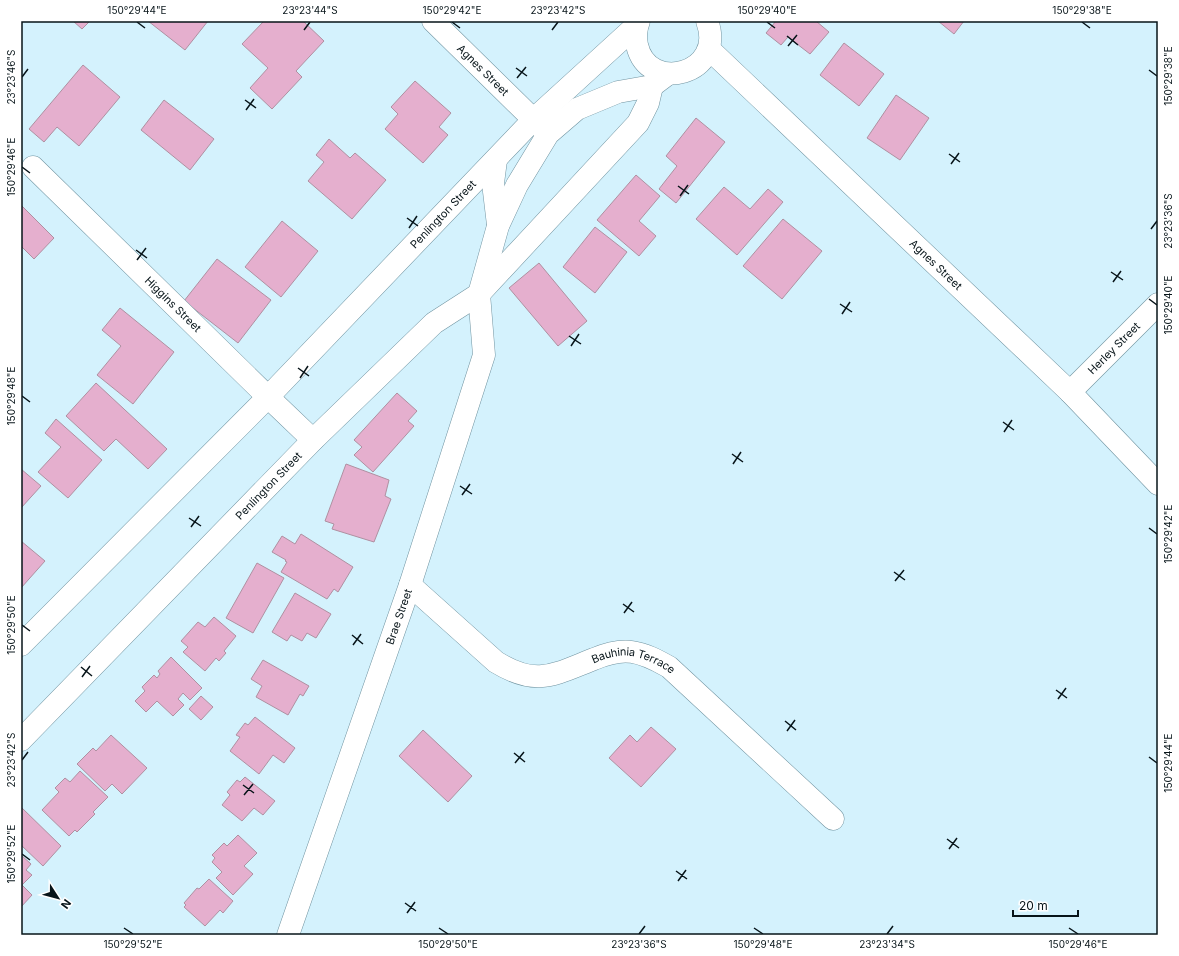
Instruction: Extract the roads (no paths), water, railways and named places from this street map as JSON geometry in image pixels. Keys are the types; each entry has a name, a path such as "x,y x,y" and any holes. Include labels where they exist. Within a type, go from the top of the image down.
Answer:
{"street":[{"name":"Agnes Street","path":"433,21 541,127"},
{"path":"707,21 711,30 709,49"},
{"name":"Penlington Street","path":"25,728 313,440 434,323 479,294 498,226 541,127 638,23"},
{"path":"479,294 638,123 660,80 656,70 646,62 638,51 636,38 638,23"},
{"name":"Agnes Street","path":"709,49 1070,392 1158,484"},
{"name":"Penlington Street","path":"21,645 268,397 496,160 541,127 577,109 618,92 660,80 693,68 704,58 709,49"},
{"name":"Penlington Street","path":"496,160 493,183 498,226"},
{"name":"Higgins Street","path":"34,167 313,440"},
{"name":"Brae Street","path":"288,935 410,585 484,355 479,294"},
{"name":"Herley Street","path":"1070,392 1158,304"},
{"name":"Bauhinia Terrace","path":"410,585 496,662 519,673 542,677 554,674 606,654 619,652 632,652 645,655 657,661 669,668 833,819"}]}
